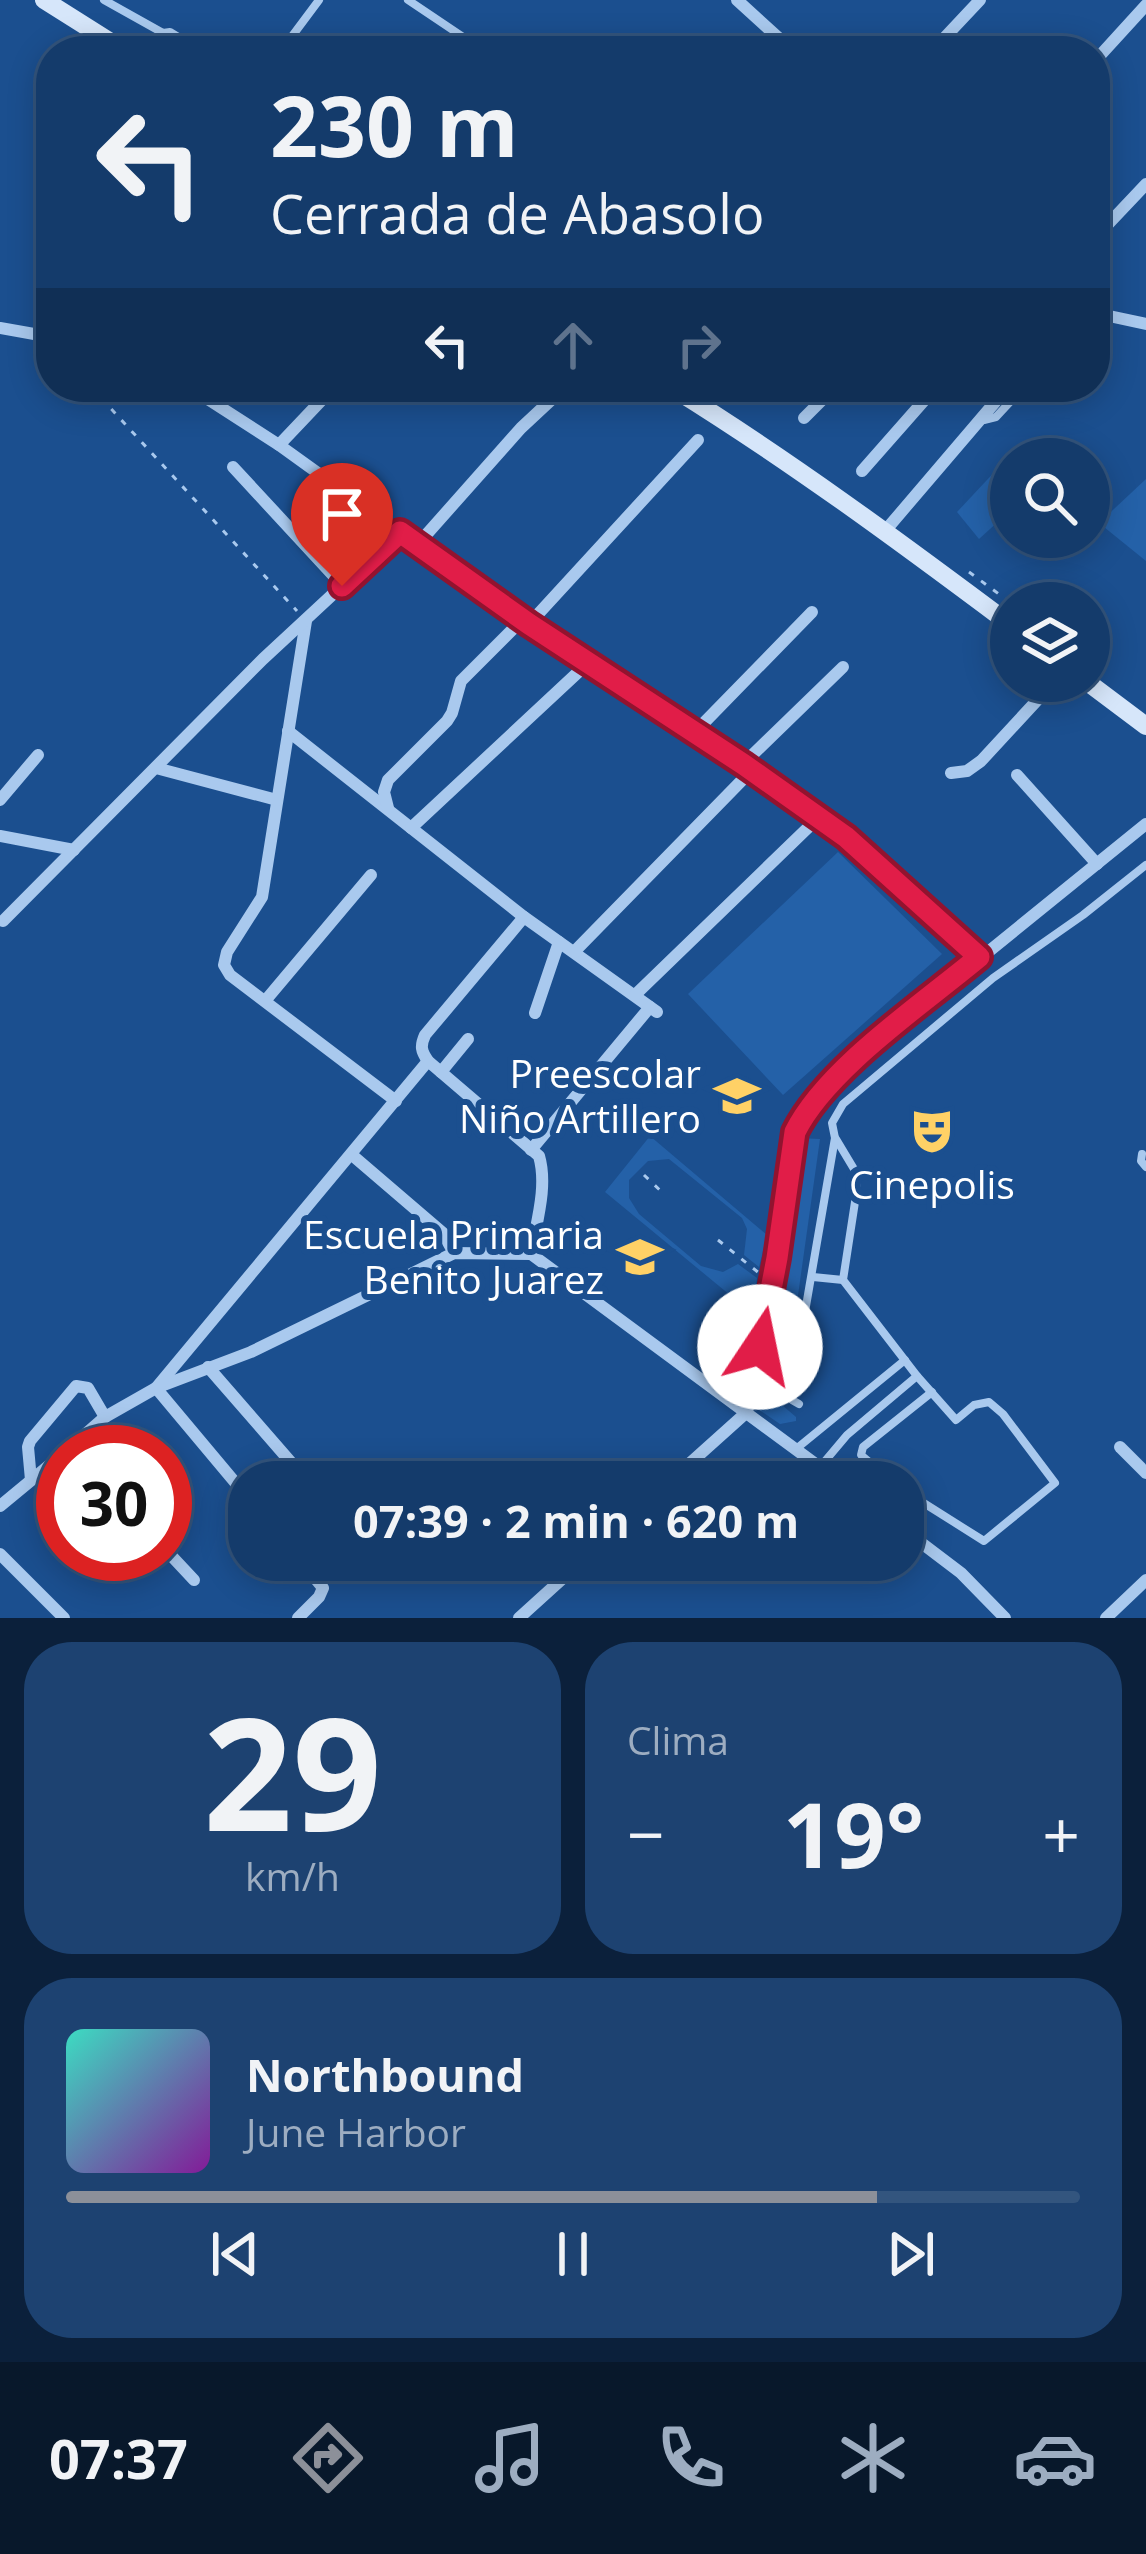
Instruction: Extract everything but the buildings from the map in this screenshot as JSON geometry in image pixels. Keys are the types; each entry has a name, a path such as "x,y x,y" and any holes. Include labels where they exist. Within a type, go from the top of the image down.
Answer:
{"main road":[{"path":"51,2 102,36"},
{"path":"695,402 990,610"},
{"path":"1110,699 1146,726"}],"street":[{"path":"737,0 777,36"},
{"path":"946,36 980,0"},
{"path":"1110,45 1146,5"},
{"path":"1110,222 1146,184"},
{"path":"1110,317 1146,324"},
{"path":"0,328 36,334"},
{"path":"213,402 864,851 979,957"},
{"path":"279,446 320,402"},
{"path":"418,544 549,402"},
{"path":"804,418 820,402"},
{"path":"862,471 923,402"},
{"path":"885,532 994,402"},
{"path":"388,809 383,792 388,780 447,721 460,681 526,622 698,440"},
{"path":"233,467 342,586"},
{"path":"3,921 263,658 400,532"},
{"path":"694,732 812,612"},
{"path":"306,621 262,897 227,952 224,965 230,975 396,1101"},
{"path":"411,828 588,663"},
{"path":"574,952 843,667"},
{"path":"951,773 967,771 981,761 1036,702"},
{"path":"288,731 524,917 654,1009 531,1150"},
{"path":"0,800 38,755"},
{"path":"155,768 277,800"},
{"path":"1017,775 1097,864"},
{"path":"635,995 818,818"},
{"path":"692,1461 747,1412 795,1132 816,1098 856,1059 1146,824"},
{"path":"0,836 74,850"},
{"path":"265,1000 371,875"},
{"path":"524,917 425,1035 422,1052 538,1156 543,1170 531,1254"},
{"path":"535,1013 559,941"},
{"path":"441,1072 468,1039"},
{"path":"156,1388 428,1061"},
{"path":"352,1155 443,1233 454,1253"},
{"path":"96,1425 156,1388 251,1352 454,1253 531,1254 812,1461"},
{"path":"208,1367 290,1461"},
{"path":"31,1480 30,1441 76,1386 88,1388 105,1417"},
{"path":"156,1388 228,1474"},
{"path":"1120,1447 1146,1473"},
{"path":"0,1506 36,1476"},
{"path":"924,1545 961,1573 1006,1618"},
{"path":"0,1554 64,1618"},
{"path":"1106,1618 1146,1580"},
{"path":"298,1618 319,1597 322,1588 316,1581"},
{"path":"519,1618 560,1581"}],"lane":[{"path":"104,0 177,36"},
{"path":"292,36 319,0"},
{"path":"408,0 462,36"},
{"path":"976,422 996,417 1010,402"},
{"path":"843,1280 857,1189 854,1169 835,1138 832,1123 843,1104 993,978 1146,865"},
{"path":"799,1404 790,1393 835,1138"},
{"path":"1142,1154 1146,1167"},
{"path":"812,1276 843,1280 956,1420 974,1405 989,1402 1055,1483 984,1541 924,1503"},
{"path":"796,1450 905,1360"},
{"path":"825,1461 847,1435 917,1376"},
{"path":"868,1461 861,1455 863,1448 932,1392"}],"path":[{"path":"105,402 306,621"},
{"path":"644,1175 664,1194"},
{"path":"718,1240 760,1274"}],"shaded area":[{"path":"990,477 990,529 979,539 957,512"},
{"path":"1146,479 1146,561 1110,532 1110,513"},
{"path":"838,852 942,954 783,1095 688,994"},
{"path":"650,1136 767,1235 759,1267 744,1255 747,1229 742,1218 669,1159 648,1161 629,1180 629,1198 639,1214 701,1266 723,1272 738,1264 757,1278 753,1314 605,1192"},
{"path":"798,1138 820,1139 791,1345 775,1399 796,1421 780,1424 752,1405"}],"place":[{"name":"Preescolar Niño Artillero","path":"737,1096"},
{"name":"Cinepolis","path":"932,1131"},
{"name":"Escuela Primaria Benito Juarez","path":"640,1257"}],"route":[{"path":"342,586 400,532 846,837 979,957 856,1059 802,1118 795,1132 760,1347"}]}
